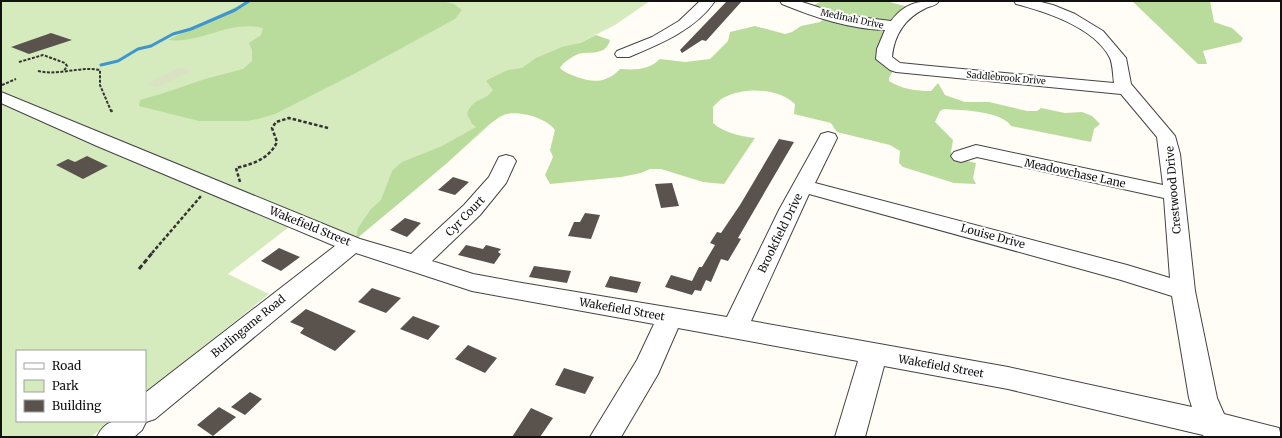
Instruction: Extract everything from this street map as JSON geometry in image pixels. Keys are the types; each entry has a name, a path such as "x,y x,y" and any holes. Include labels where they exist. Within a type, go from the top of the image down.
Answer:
{"street":[{"path":"623,54 657,40 684,24 708,1"},
{"name":"Medinah Drive","path":"787,1 805,9 845,19 882,26 895,26"},
{"path":"895,26 902,17 911,10 932,1"},
{"name":"Crestwood Drive","path":"1021,1 1048,8 1070,17 1098,34 1118,58 1121,80 1126,89 1153,119 1169,142 1182,291 1203,398 1217,431"},
{"name":"Saddlebrook Drive","path":"895,26 884,47 884,59 896,67 1126,89"},
{"name":"Wakefield Street","path":"9,88 190,169 224,191 352,244 480,283 1008,378 1217,431 1268,437"},
{"name":"Brookfield Drive","path":"735,328 803,186 828,138"},
{"name":"Meadowchase Lane","path":"969,154 1173,194"},
{"name":"Cyr Court","path":"415,264 472,210 500,179 506,161"},
{"name":"Louise Drive","path":"803,186 1120,271 1182,291"},
{"name":"Burlingame Road","path":"146,409 352,244"},
{"path":"605,437 648,366 670,318"},
{"path":"850,437 874,354"},
{"path":"112,437 131,422"}],"path":[{"path":"19,62 43,55 65,63 67,66 64,72"},
{"path":"38,71 50,74 89,68 100,70 100,85 112,112"},
{"path":"1,85 9,88"},
{"path":"138,269 200,198 207,194 235,188 240,184 236,168 256,162 270,153 277,142 272,128 279,121 290,118 301,119 328,128"}],"green space":[{"path":"1,1 650,1 615,25 562,52 506,105 483,131 356,239 303,216 228,274 269,294 146,392 146,350 16,350 16,422 110,422 91,437 1,437"},
{"path":"248,1 442,1 454,4 462,10 455,19 354,74 275,114 247,121 199,121 139,106 140,100 205,79 243,69 252,61 252,50 249,43 261,35 263,28 250,26 238,27 193,39 168,40"},
{"path":"822,1 886,1 912,8 887,40 895,67 889,81 894,84 909,89 931,91 938,83 945,95 965,102 989,102 1027,111 1037,111 1041,108 1065,113 1082,112 1092,116 1100,124 1094,129 1091,142 1011,126 999,117 990,114 944,109 940,111 935,122 953,140 951,152 956,158 976,163 973,178 976,184 954,183 903,167 899,163 900,151 890,145 837,132 831,123 794,114 795,104 780,95 771,92 751,91 733,94 723,98 713,107 713,123 717,126 732,134 755,138 724,184 703,182 661,169 650,169 641,173 621,177 550,184 545,175 553,157 550,150 555,130 546,122 533,116 513,113 501,116 486,127 448,162 356,239 358,228 371,209 381,200 392,171 402,162 442,146 476,127 472,124 467,114 472,105 490,94 493,90 486,81 489,79 508,70 522,68 536,58 562,47 580,43 596,35 610,40 605,49 596,52 578,54 570,58 560,68 583,79 594,81 610,77 620,69 636,69 646,67 656,63 660,59 685,62 710,59 728,41 730,32 755,26 785,34 792,32 801,26 820,22 828,15 810,7"},
{"path":"1132,1 1210,1 1214,22 1232,28 1243,38 1241,42 1203,51 1207,64 1198,64"},
{"path":"181,67 192,71 157,88 145,84"}],"building":[{"path":"727,1 742,1 706,41 702,40 682,53 680,50"},
{"path":"51,33 72,40 29,54 11,47"},
{"path":"779,139 794,142 738,238 741,239 728,261 721,259 711,282 706,280 701,291 695,290 692,295 665,287 671,275 692,281 699,267 702,267 715,245 710,243 717,232 721,233 740,205"},
{"path":"87,156 108,166 83,179 56,165 68,159 75,162"},
{"path":"453,177 469,182 455,195 438,190"},
{"path":"672,183 679,206 661,208 655,184"},
{"path":"585,213 600,215 591,239 568,236 574,222 580,222"},
{"path":"405,218 421,223 407,237 390,230"},
{"path":"466,245 483,249 486,245 501,249 498,252 501,254 494,264 458,255"},
{"path":"279,248 300,257 281,271 261,261"},
{"path":"534,266 571,271 567,283 529,277"},
{"path":"610,276 641,282 637,293 605,287"},
{"path":"372,288 401,298 386,313 358,302"},
{"path":"306,309 356,331 335,351 300,333 304,328 290,322"},
{"path":"413,316 440,326 428,340 400,329"},
{"path":"468,345 497,358 485,373 455,359"},
{"path":"564,368 594,377 585,394 555,385"},
{"path":"250,392 262,399 245,415 231,407"},
{"path":"219,407 236,417 213,436 197,425"},
{"path":"531,408 553,418 540,437 512,437"}],"waterway":[{"path":"101,65 118,61 138,49 151,46 173,34 191,29 235,10 249,1"}]}
